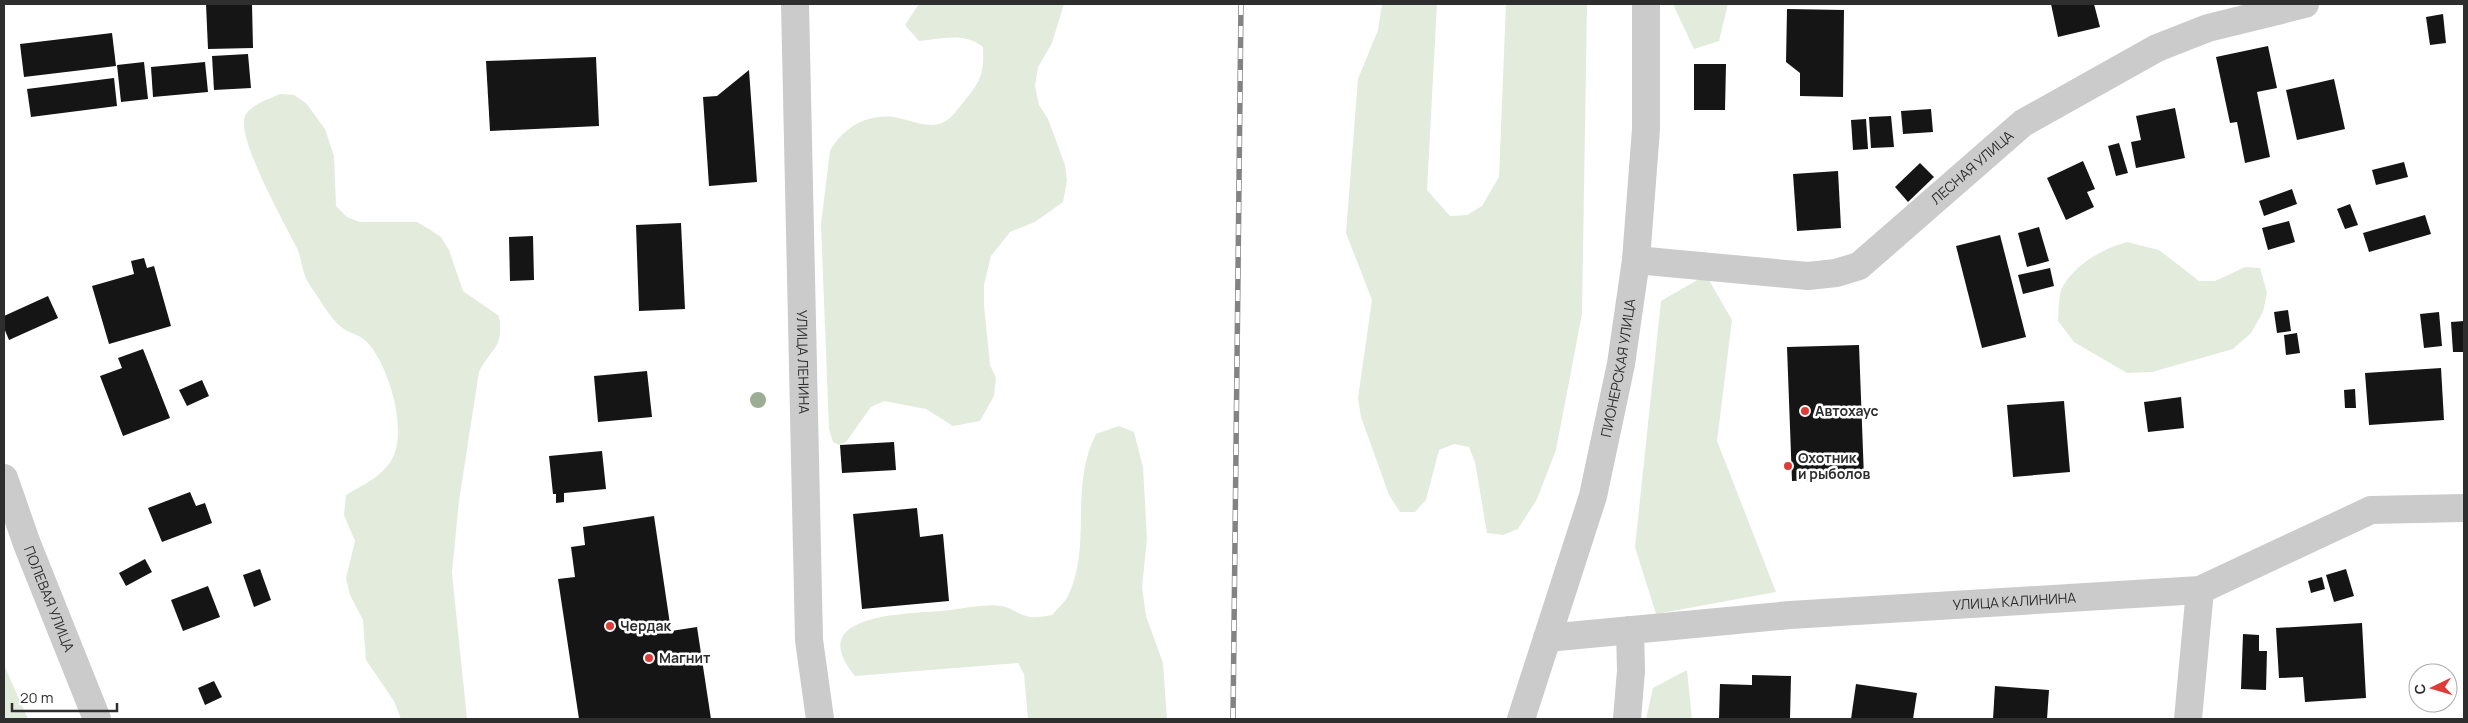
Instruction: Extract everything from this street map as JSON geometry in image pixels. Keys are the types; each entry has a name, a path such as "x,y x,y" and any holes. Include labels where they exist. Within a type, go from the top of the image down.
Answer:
{"street":[{"name":"УЛИЦА ЛЕНИНА","path":"795,4 809,640 820,719"},
{"name":"ПИОНЕРСКАЯ УЛИЦА","path":"1521,719 1593,496 1621,364 1636,260 1646,129 1646,4"},
{"name":"ЛЕСНАЯ УЛИЦА","path":"1636,260 1808,276 1836,273 1859,266 2024,123 2157,48 2208,28 2305,4"},
{"name":"ПОЛЕВАЯ УЛИЦА","path":"4,478 27,544 97,719"},
{"name":"УЛИЦА КАЛИНИНА","path":"1547,638 1790,615 2200,590 2371,510 2464,508"},
{"path":"2188,719 2200,590"},
{"path":"1627,719 1631,671 1630,630"}],"shaded area":[{"path":"919,4 1064,4 1052,43 1038,67 1035,86 1039,105 1048,119 1065,165 1067,181 1063,202 1035,222 1010,232 991,256 984,285 984,305 990,365 996,378 994,396 980,421 953,426 926,409 884,401 871,407 846,442 839,445 833,442 829,429 821,224 830,151 849,129 865,120 893,117 930,125 946,121 971,92 981,75 983,47 976,42 960,38 919,41 905,25"},
{"path":"1382,4 1437,4 1427,190 1450,216 1467,215 1482,206 1499,177 1506,4 1587,4 1582,314 1556,450 1537,499 1518,529 1503,535 1487,533 1475,462 1469,447 1454,444 1439,450 1426,500 1415,512 1400,512 1389,495 1361,417 1358,398 1372,300 1346,233 1358,79 1378,30"},
{"path":"1673,4 1728,4 1719,41 1694,49"},
{"path":"280,94 294,95 306,103 325,129 334,156 336,206 347,217 360,222 417,222 441,237 449,250 463,291 499,316 500,335 496,347 479,372 459,501 452,573 467,719 401,719 394,701 366,660 363,620 350,595 346,578 355,541 344,515 346,495 382,472 391,461 396,449 398,434 397,417 389,382 374,352 366,341 336,322 308,282 297,248 273,202 248,143 244,127 247,112 265,100"},
{"path":"2127,242 2159,250 2199,281 2215,281 2245,267 2260,268 2267,293 2263,312 2251,333 2233,349 2152,372 2127,373 2074,342 2058,321 2061,289 2075,270 2091,258"},
{"path":"1706,275 1732,320 1717,441 1776,592 1656,614 1635,547 1661,301"},
{"path":"1119,426 1134,432 1143,467 1147,539 1142,587 1146,616 1163,663 1167,719 1028,719 1024,674 1018,663 855,676 842,656 841,640 850,629 865,621 905,614 988,605 1011,609 1029,617 1052,615 1068,597 1076,575 1081,535 1082,494 1088,454 1096,434"},
{"path":"4,665 28,719 4,719"},
{"path":"1687,670 1692,719 1646,719 1653,688"}],"building":[{"path":"206,4 252,4 253,48 208,49"},
{"path":"2051,4 2094,4 2100,27 2058,37"},
{"path":"1787,9 1844,10 1843,97 1800,96 1800,73 1786,62"},
{"path":"2443,14 2446,43 2430,45 2426,17"},
{"path":"112,33 116,66 24,77 20,44"},
{"path":"2268,46 2277,88 2257,92 2270,157 2245,163 2237,122 2230,123 2216,57"},
{"path":"248,54 251,88 214,90 212,56"},
{"path":"596,57 599,126 490,131 486,61"},
{"path":"144,62 148,99 121,102 117,65"},
{"path":"205,62 208,92 153,97 151,67"},
{"path":"1694,64 1726,64 1725,110 1694,110"},
{"path":"749,70 757,182 709,186 703,97 717,96"},
{"path":"114,78 117,106 31,117 27,89"},
{"path":"2334,79 2345,129 2297,140 2286,90"},
{"path":"2175,108 2185,158 2136,168 2131,142 2141,140 2136,116"},
{"path":"1931,109 1933,132 1903,134 1901,111"},
{"path":"1891,116 1894,147 1871,148 1869,117"},
{"path":"1866,119 1868,149 1853,150 1851,120"},
{"path":"2119,143 2128,173 2116,176 2108,146"},
{"path":"2083,161 2095,189 2087,192 2094,207 2066,220 2047,178"},
{"path":"2404,162 2408,177 2376,185 2372,170"},
{"path":"1920,163 1934,177 1908,202 1895,187"},
{"path":"1838,171 1841,228 1797,231 1793,174"},
{"path":"2292,189 2297,204 2264,216 2259,201"},
{"path":"2350,204 2358,225 2345,229 2337,209"},
{"path":"2425,215 2431,234 2369,252 2363,233"},
{"path":"2289,221 2295,242 2268,250 2262,228"},
{"path":"681,223 685,309 639,311 636,225"},
{"path":"2039,227 2049,261 2027,267 2018,233"},
{"path":"2000,235 2026,337 1982,348 1956,246"},
{"path":"533,236 534,280 510,281 509,237"},
{"path":"144,258 147,268 154,266 171,326 109,344 92,286 134,274 131,261"},
{"path":"2050,268 2054,286 2023,294 2018,275"},
{"path":"48,296 58,318 9,340 4,328 4,316"},
{"path":"2288,310 2291,331 2277,333 2274,312"},
{"path":"2439,312 2442,346 2424,348 2420,314"},
{"path":"2464,321 2464,352 2453,352 2451,322"},
{"path":"2297,333 2300,353 2286,355 2284,335"},
{"path":"1859,345 1864,478 1792,481 1787,347"},
{"path":"143,349 170,418 123,436 100,376 122,368 118,358"},
{"path":"2441,368 2444,420 2369,425 2365,373"},
{"path":"647,371 652,417 598,422 594,376"},
{"path":"202,380 209,396 187,406 179,390"},
{"path":"2355,389 2356,408 2345,408 2344,390"},
{"path":"2181,397 2184,428 2148,432 2144,402"},
{"path":"2064,401 2070,472 2013,477 2007,405"},
{"path":"894,442 896,470 842,473 840,445"},
{"path":"602,451 606,489 564,493 564,502 556,503 556,494 553,494 549,456"},
{"path":"190,492 196,506 205,503 212,523 162,542 148,508"},
{"path":"917,508 920,537 943,534 949,601 862,609 853,514"},
{"path":"654,516 671,631 697,627 711,719 579,719 558,579 575,577 571,547 585,545 583,527"},
{"path":"145,559 152,572 126,586 119,573"},
{"path":"260,569 271,600 254,607 243,575"},
{"path":"2346,569 2354,596 2334,602 2326,575"},
{"path":"2322,577 2325,589 2311,593 2308,581"},
{"path":"208,586 220,617 183,631 171,600"},
{"path":"2362,623 2366,698 2305,702 2303,677 2279,678 2276,628"},
{"path":"2243,634 2259,635 2259,651 2267,651 2266,690 2241,689"},
{"path":"1752,675 1791,676 1790,719 1719,719 1720,684 1752,685"},
{"path":"214,681 222,697 205,705 198,688"},
{"path":"1856,684 1917,693 1913,719 1851,719"},
{"path":"1995,686 2049,690 2047,719 1993,719"}],"railway":[{"path":"1233,719 1241,4"}],"place":[{"name":"Автохаус","path":"1805,411"},
{"name":"Охотник и рыболов","path":"1788,466"},
{"name":"Чердак","path":"610,626"},
{"name":"Магнит","path":"649,658"}]}
